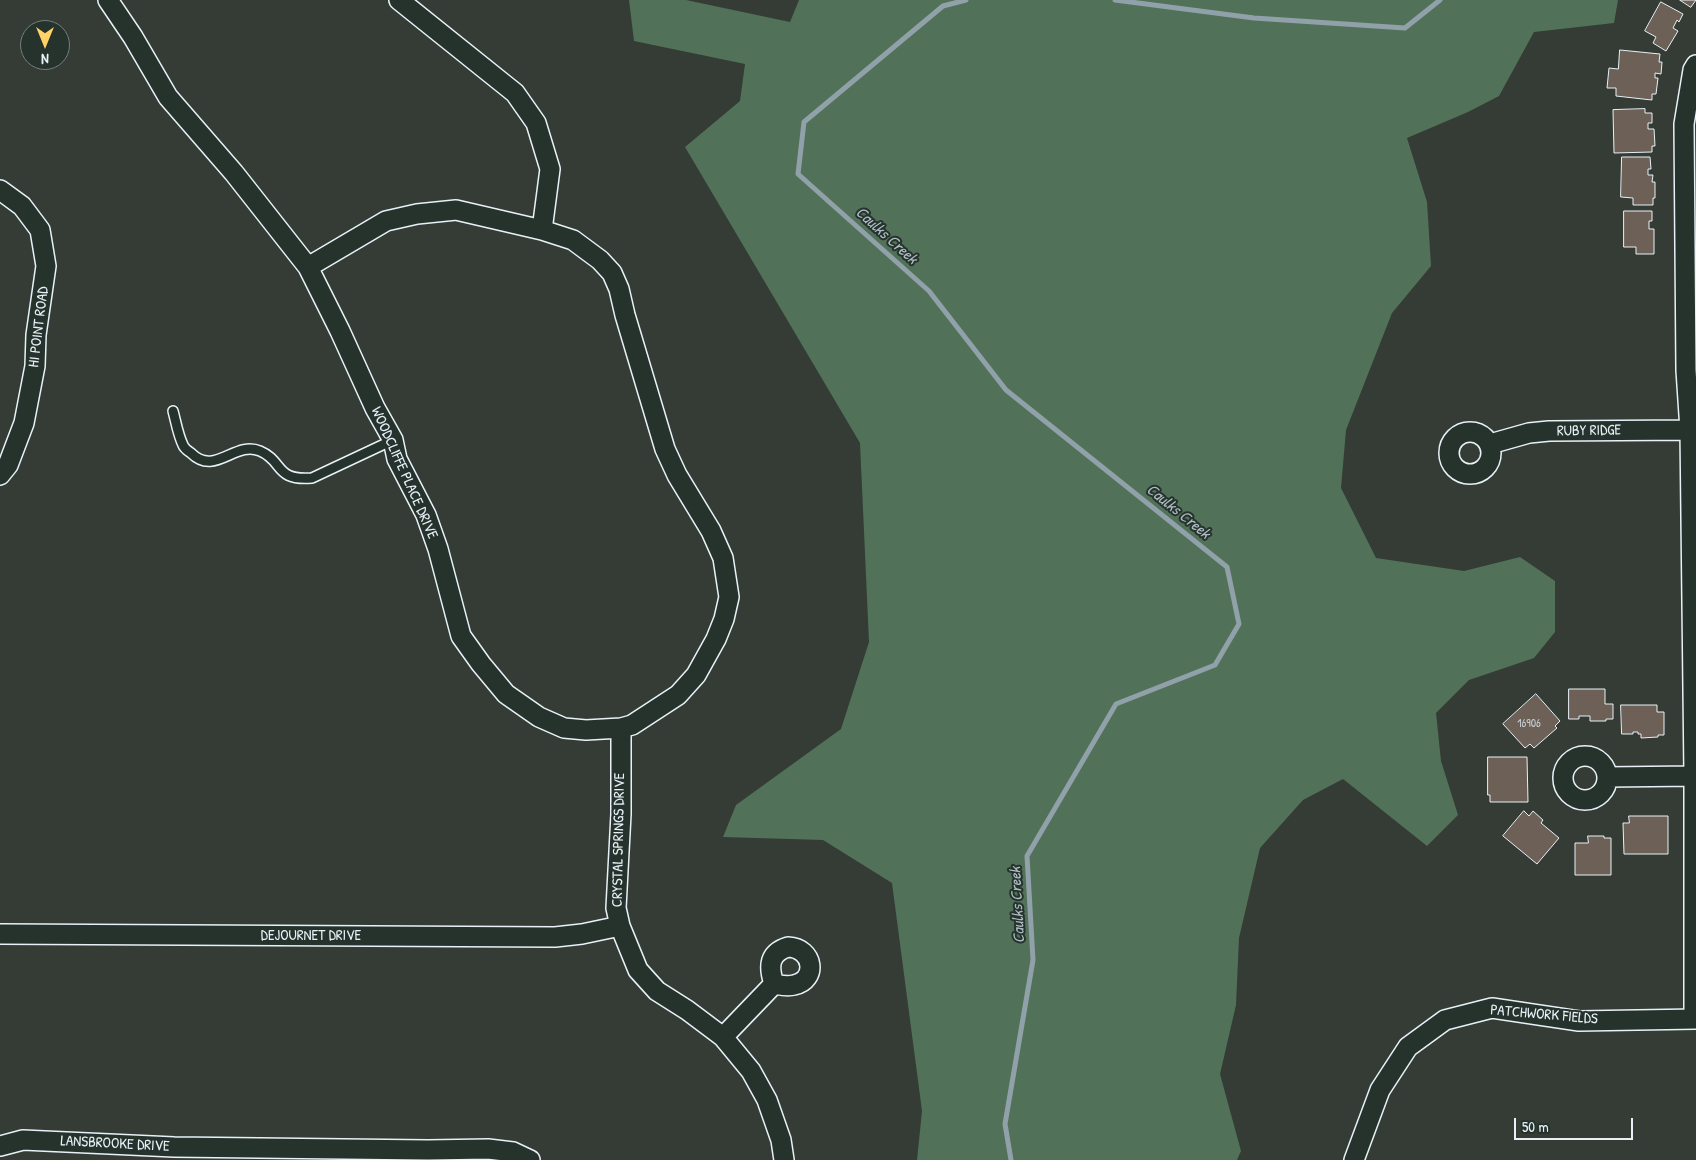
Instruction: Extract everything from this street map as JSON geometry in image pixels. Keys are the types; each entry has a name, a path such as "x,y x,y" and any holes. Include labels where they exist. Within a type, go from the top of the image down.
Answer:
{"street":[{"name":"WOODCLIFFE PLACE DRIVE","path":"108,0 133,37 168,97 234,173 308,267 340,330 375,408 393,440 397,459 426,515 438,549 448,593 461,636 481,664 506,694 539,717 564,728 586,730 621,728 632,725 678,695 696,675 716,639 724,619 728,597 723,558 711,531 677,475 665,449 619,289 612,273 600,260 573,240 542,230 456,210 417,214 386,221 308,267"},
{"path":"408,3 514,93 536,123 550,168 542,230"},
{"path":"1695,1019 1690,430 1686,370 1684,124 1693,70 1696,65"},
{"name":"HI POINT ROAD","path":"0,190 22,206 40,230 46,266 36,335 34,366 24,423 8,465 0,475"},
{"name":"RUBY RIDGE","path":"1490,444 1529,433 1549,431 1690,430"},
{"name":"CRYSTAL SPRINGS DRIVE","path":"621,728 621,814 616,908 620,926 638,970 657,991 687,1010 723,1037 751,1071 767,1100 781,1140 784,1160"},
{"path":"1607,777 1694,776"},
{"name":"DEJOURNET DRIVE","path":"0,934 555,937 582,934 620,926"},
{"path":"723,1037 774,984"},
{"name":"PATCHWORK FIELDS","path":"1354,1160 1380,1090 1408,1047 1445,1020 1492,1008 1579,1021 1695,1019"},
{"name":"LANSBROOKE DRIVE","path":"0,1146 23,1140 174,1153 428,1155 488,1149 513,1152 530,1160"}],"lane":[{"path":"173,411 183,446 197,459 214,462 246,448 260,451 285,475 299,479 312,478 393,440"}],"green space":[{"path":"629,0 686,0 790,22 799,0 1618,0 1614,23 1534,32 1499,96 1468,112 1407,138 1427,202 1431,266 1392,313 1346,430 1341,488 1376,558 1464,571 1520,557 1555,581 1555,632 1534,658 1469,680 1436,713 1441,761 1458,815 1427,846 1343,779 1303,800 1260,848 1239,938 1236,1005 1220,1074 1241,1151 1237,1160 917,1160 922,1111 892,883 823,840 723,837 736,805 841,729 869,642 860,443 685,147 740,101 745,64 634,41"}],"building":[{"path":"1680,0 1696,0 1691,7"},
{"path":"1661,2 1683,14 1673,28 1678,31 1666,51 1653,43 1656,37 1645,31"},
{"path":"1620,50 1660,54 1659,62 1662,62 1661,74 1655,73 1655,78 1658,78 1656,94 1652,94 1652,100 1616,96 1616,88 1607,88 1609,68 1618,69"},
{"path":"1645,109 1645,113 1652,113 1652,123 1648,123 1648,129 1654,129 1655,146 1652,146 1652,152 1614,153 1613,110"},
{"path":"1622,157 1650,157 1651,169 1648,169 1648,175 1653,175 1652,182 1655,182 1653,205 1633,205 1633,198 1621,197"},
{"path":"1624,211 1652,211 1652,221 1649,221 1649,229 1654,229 1654,254 1636,254 1636,247 1624,247"},
{"path":"1569,689 1605,689 1605,704 1613,704 1613,719 1590,721 1590,716 1579,716 1579,719 1569,719"},
{"path":"1536,694 1560,721 1555,726 1557,728 1534,748 1530,744 1525,748 1503,724"},
{"path":"1621,705 1657,705 1657,712 1664,712 1664,735 1641,738 1641,734 1638,734 1638,732 1622,734"},
{"path":"1488,757 1527,757 1528,802 1490,802 1490,795 1488,795"},
{"path":"1524,811 1529,816 1533,811 1543,820 1541,823 1559,838 1537,864 1503,836"},
{"path":"1629,816 1668,816 1668,854 1624,854 1623,823 1629,823"},
{"path":"1588,836 1611,838 1611,875 1575,875 1575,843 1588,843"}],"waterway":[{"name":"Caulks Creek","path":"966,0 943,6 804,122 798,174 929,291 1006,390 1227,567 1239,624 1215,665 1116,704 1027,856 1033,960 1005,1124 1011,1160"},
{"name":"Caulks Creek","path":"1115,0 1254,18 1405,28 1440,0"}]}
